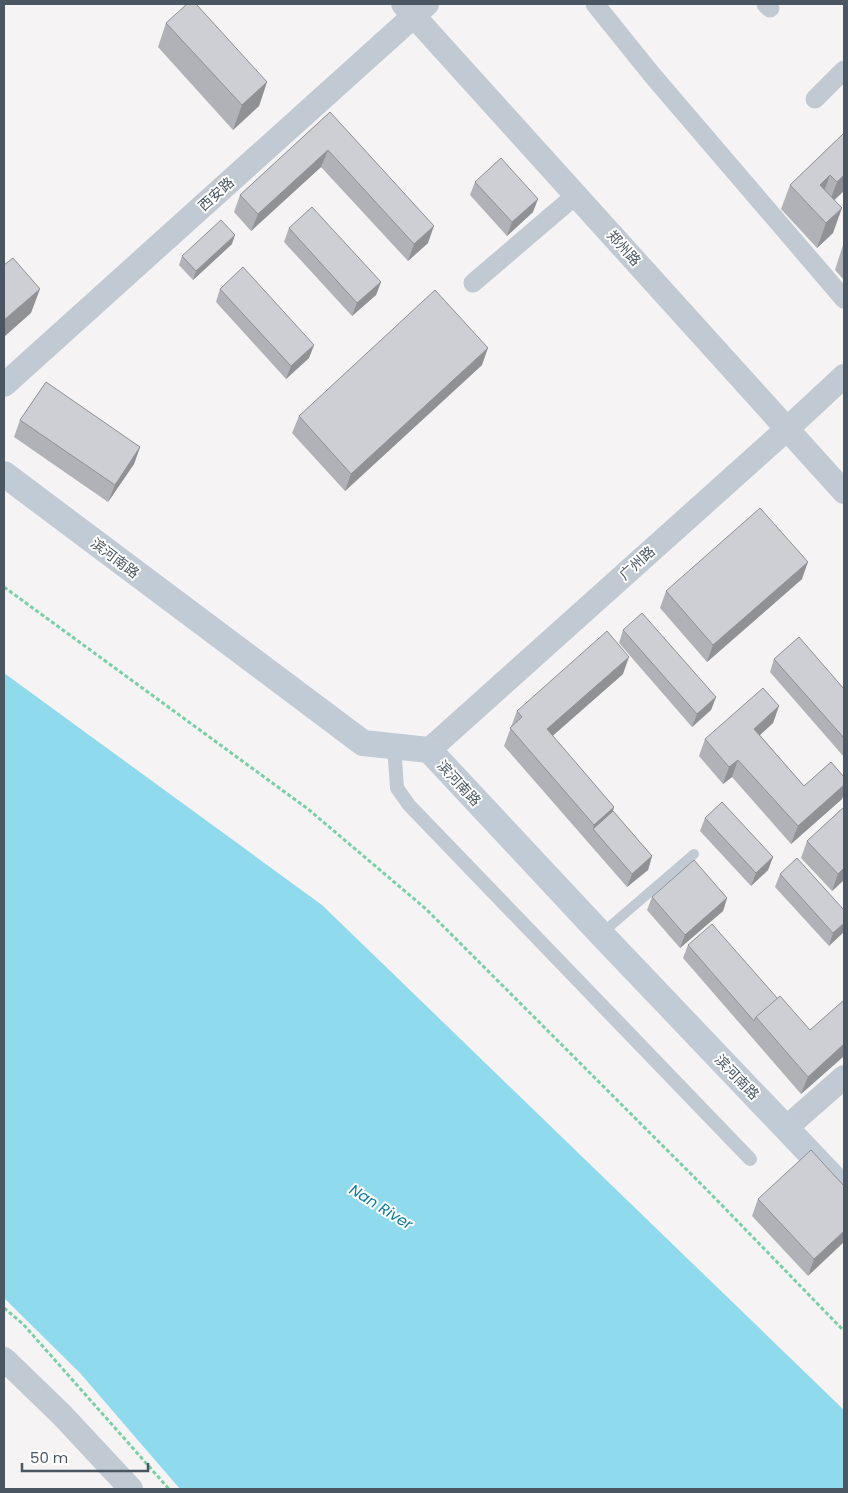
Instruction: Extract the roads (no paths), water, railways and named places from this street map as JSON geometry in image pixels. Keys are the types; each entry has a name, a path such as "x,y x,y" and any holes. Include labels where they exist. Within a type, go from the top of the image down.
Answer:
{"main road":[{"name":"滨河南路","path":"4,474 363,742 429,750 600,934 844,1189"}],"street":[{"path":"595,4 653,76 844,299"},
{"name":"郑州路","path":"415,8 576,195 844,492"},
{"name":"西安路","path":"4,385 415,8"},
{"path":"815,99 844,70"},
{"path":"474,283 576,195"},
{"name":"广州路","path":"429,750 788,429 844,376"},
{"path":"394,746 397,788 409,805 750,1159"},
{"path":"786,1128 844,1077"},
{"path":"4,1358 62,1415 131,1489"}],"lane":[{"path":"600,934 694,854"}],"water":[{"name":"Nan River","path":"4,673 322,905 844,1410 844,1489 180,1489 80,1373 4,1298"}]}
